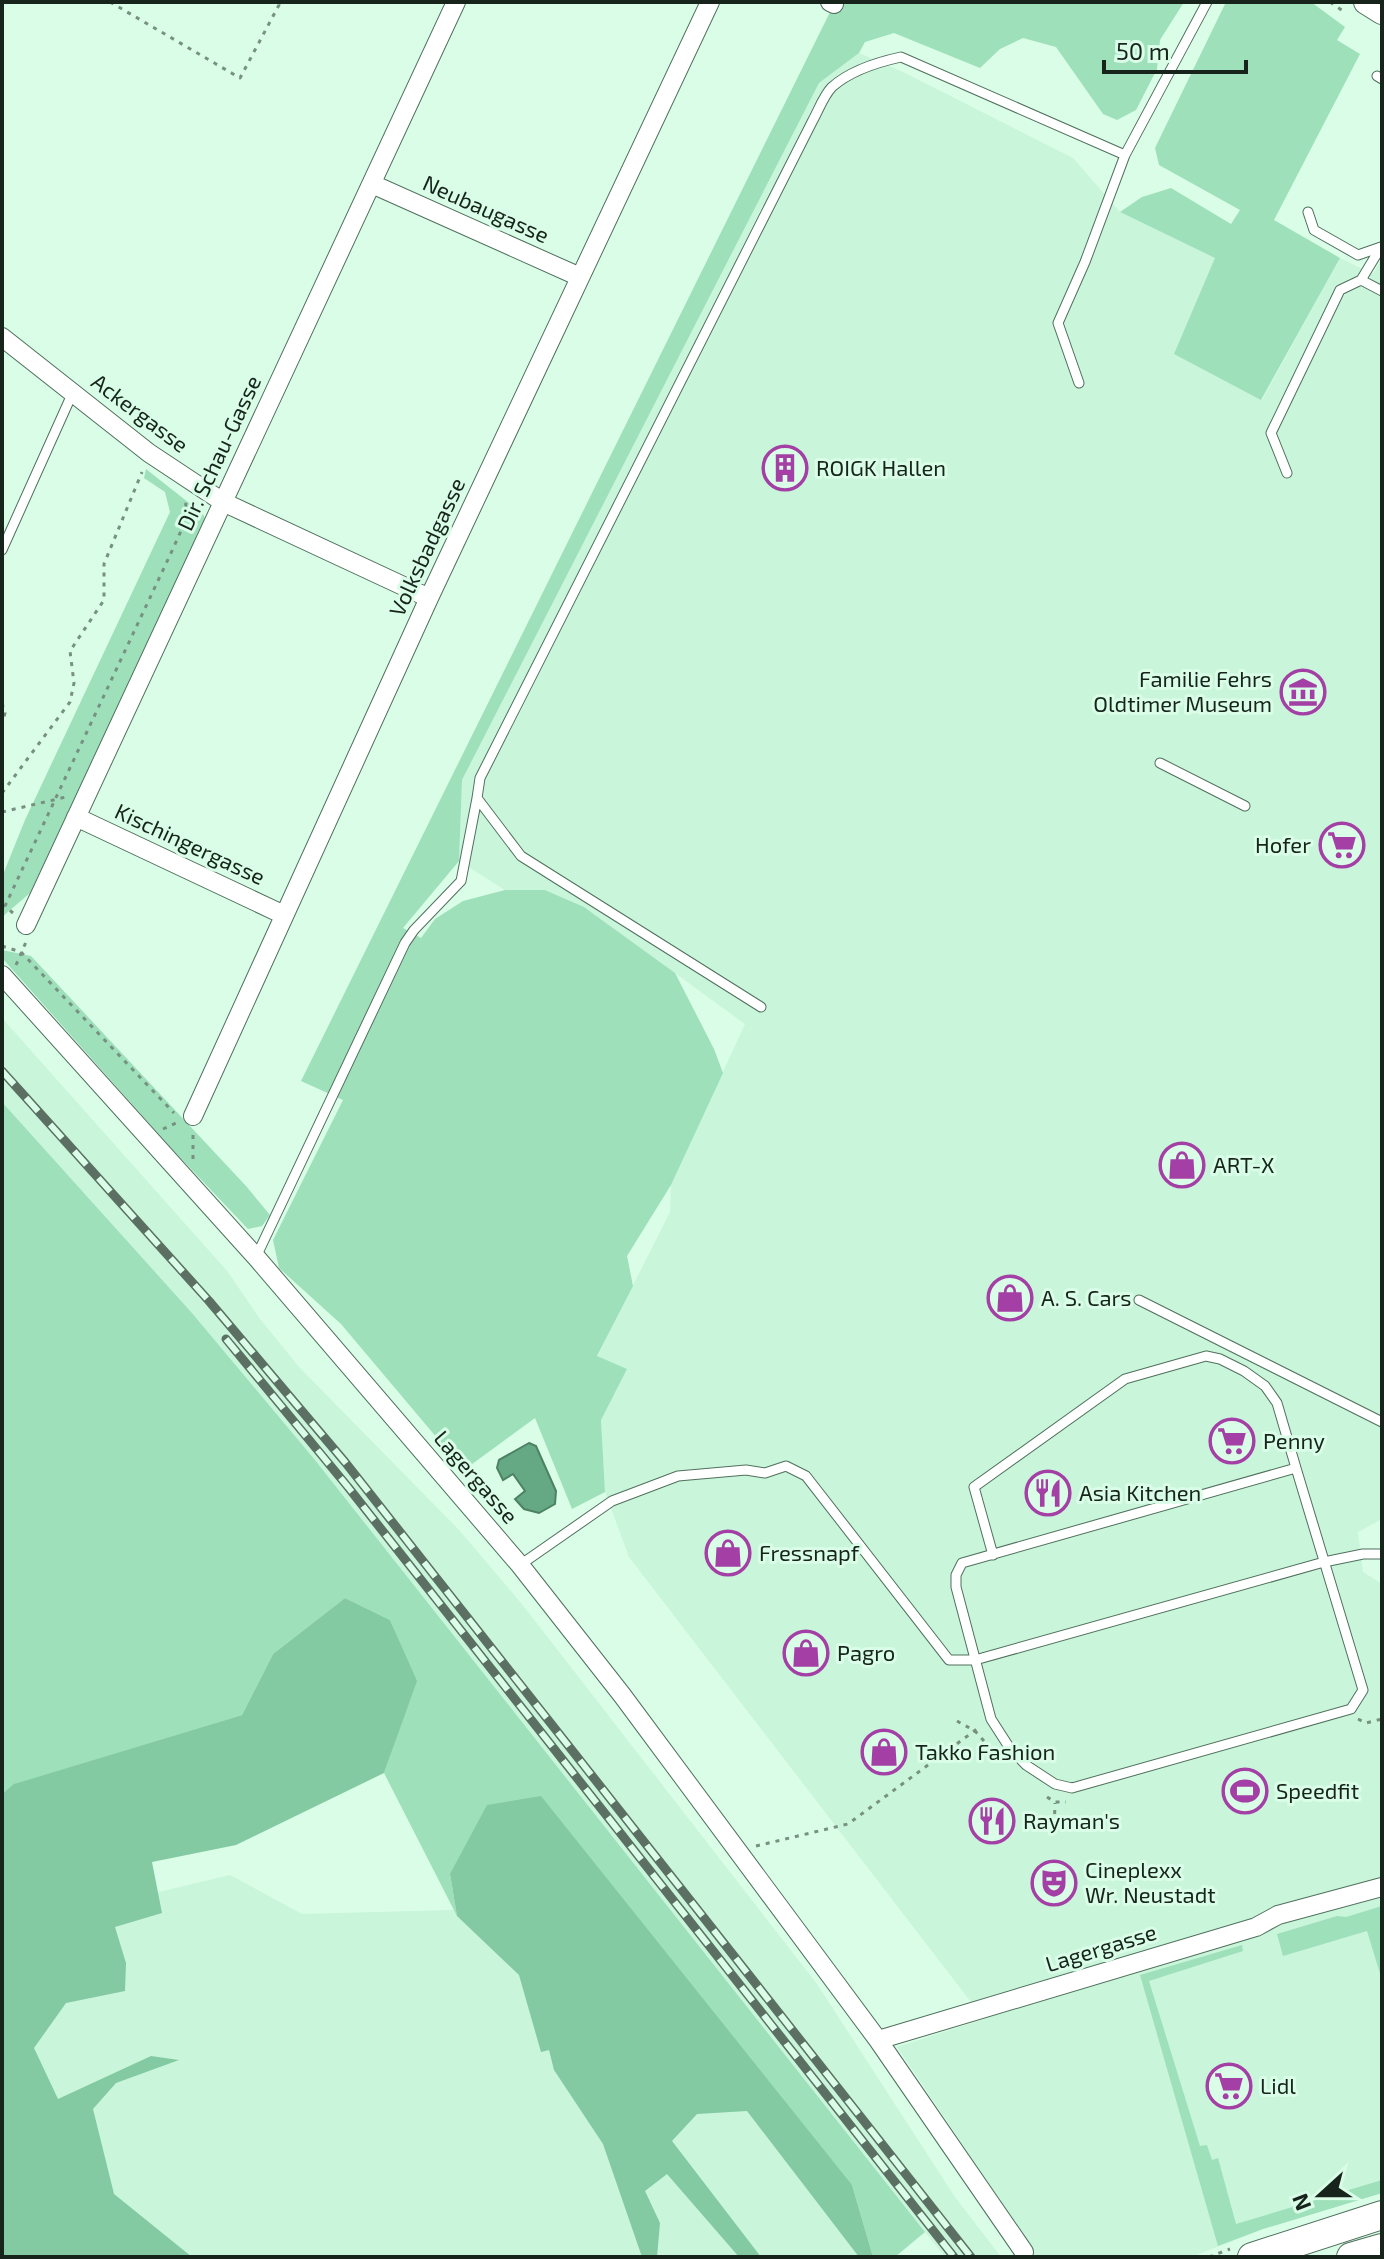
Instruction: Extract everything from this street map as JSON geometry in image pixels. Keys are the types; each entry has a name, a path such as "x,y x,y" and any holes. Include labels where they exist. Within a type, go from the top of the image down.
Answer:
{"main road":[{"path":"1366,2 1382,12"},
{"path":"1252,2257 1382,2215"},
{"path":"1351,2257 1382,2248"}],"street":[{"name":"Dir. Schau-Gasse","path":"26,925 456,2"},
{"name":"Volksbadgasse","path":"184,1115 284,915 429,598 710,2"},
{"name":"Neubaugasse","path":"372,184 580,277"},
{"name":"Ackergasse","path":"2,337 149,453 223,502 429,598"},
{"name":"Kischingergasse","path":"76,817 284,915"},
{"name":"Lagergasse","path":"5,979 256,1257 520,1565 740,1851 878,2040 1024,2252"},
{"name":"Lagergasse","path":"878,2040 1256,1927 1278,1915 1382,1887"}],"lane":[{"path":"1079,383 1058,323 1085,262 1125,155 1207,2"},
{"path":"256,1257 405,943 461,881 480,778 831,88 849,75 875,63 901,57 1125,155"},
{"path":"1308,212 1314,230 1345,249 1358,255 1381,247"},
{"path":"1287,473 1271,433 1340,290 1361,280 1381,247"},
{"path":"1361,280 1382,291"},
{"path":"2,550 73,392"},
{"path":"1160,763 1245,806"},
{"path":"477,798 521,856 761,1007"},
{"path":"1139,1300 1382,1422"},
{"path":"993,1555 974,1487 1125,1379 1206,1356 1220,1359 1265,1386 1277,1403 1363,1690 1351,1709 1072,1788 1055,1784 1026,1765 1009,1747 991,1719 956,1587 956,1575 962,1563 993,1555 1296,1468"},
{"path":"520,1565 612,1501 678,1476 746,1470 765,1473 786,1466 806,1476 949,1660 975,1660 1324,1562 1363,1554 1382,1554"}],"path":[{"path":"110,2 240,78 278,2"},
{"path":"2,793 70,702 74,683 70,651 104,600 104,564 149,453"},
{"path":"5,979 27,938 26,925 5,906 185,522 186,479"},
{"path":"2,703 5,713 2,724"},
{"path":"2,812 89,790"},
{"path":"2,946 21,952 184,1115 193,1187"},
{"path":"148,1137 184,1115"},
{"path":"1351,1709 1360,1722 1382,1719"},
{"path":"740,1851 848,1824 991,1719"},
{"path":"957,1721 975,1731"},
{"path":"1054,1834 1055,1784"}],"shaded area":[{"path":"835,2 1184,2 1160,40 1157,69 1136,110 1117,120 1103,114 1056,47 1023,38 1000,49 980,68 894,33 865,42 859,53 819,83 462,780 459,861 403,928 421,938 435,919 463,901 505,890 545,890 584,907 675,973 723,1073 671,1185 627,1256 633,1286 597,1356 627,1369 601,1420 605,1492 572,1509 535,1418 464,1470 341,1324 279,1268 273,1240 343,1100 301,1081"},
{"path":"1226,2 1311,2 1345,27 1337,40 1360,54 1274,220 1340,258 1261,400 1174,354 1215,258 1120,212 1142,197 1171,188 1231,224 1240,210 1159,165 1155,148"},
{"path":"859,53 1073,158 1120,212 1215,258 1262,400 1340,258 1373,274 1382,258 1382,1519 1358,1532 1363,1572 1382,1584 1382,2193 1263,2229 1191,2257 1023,2257 1006,2209 897,2047 984,2019 629,1557 605,1492 601,1420 626,1370 597,1357 670,1212 671,1185 745,1024 584,907 545,890 505,890 459,861 462,780 819,83"},
{"path":"146,469 203,514 206,521 30,893 2,917 2,877 25,820 170,512 165,492 144,478"},
{"path":"2,950 31,956 246,1186 270,1215 262,1226 248,1229 172,1149 2,958"},
{"path":"2,1018 228,1272 260,1319 299,1367 460,1531 521,1603 817,1984 955,2197 1001,2257 945,2257 315,1460 192,1313 2,1102"},
{"path":"2,1102 192,1313 315,1460 925,2232 895,2257 873,2257 852,2185 450,1874 457,1916 384,1773 416,1681 390,1620 345,1598 273,1654 242,1715 15,1784 2,1794"},
{"path":"529,1443 536,1446 556,1491 555,1504 539,1513 524,1509 515,1499 525,1491 513,1474 503,1480 497,1468 499,1460"},
{"path":"345,1598 390,1620 417,1681 384,1773 236,1845 152,1862 162,1913 115,1927 126,1963 125,1991 66,2003 34,2048 58,2099 151,2056 179,2060 116,2083 93,2109 114,2194 192,2257 2,2257 2,1794 14,1784 242,1715 273,1654"},
{"path":"541,1796 852,2185 873,2257 859,2257 747,2111 697,2114 672,2141 761,2257 739,2257 667,2174 645,2191 660,2223 657,2257 642,2257 603,2144 554,2070 549,2050 541,2052 519,1975 457,1916 450,1874 487,1805"},
{"path":"230,1875 302,1914 489,1909 731,2077 871,2257 32,2257 13,2044 105,1905"},
{"path":"1382,1906 1382,1980 1367,1931 1283,1956 1277,1934"},
{"path":"1242,1945 1243,1951 1149,1981 1200,2146 1207,2145 1212,2160 1218,2158 1236,2224 1382,2180 1382,2193 1218,2246 1140,1975"}],"railway":[{"path":"2,1071 209,1301 345,1462 971,2257"},
{"path":"226,1339 348,1487 954,2257"}],"place":[{"name":"ROIGK Hallen","path":"785,468"},
{"name":"Familie Fehrs Oldtimer Museum","path":"1303,692"},
{"name":"Hofer","path":"1342,845"},
{"name":"ART-X","path":"1182,1165"},
{"name":"A. S. Cars","path":"1010,1298"},
{"name":"Penny","path":"1232,1441"},
{"name":"Asia Kitchen","path":"1048,1493"},
{"name":"Fressnapf","path":"728,1553"},
{"name":"Pagro","path":"806,1653"},
{"name":"Takko Fashion","path":"884,1752"},
{"name":"Speedfit","path":"1245,1791"},
{"name":"Rayman's","path":"992,1821"},
{"name":"Cineplexx Wr. Neustadt","path":"1054,1883"},
{"name":"Lidl","path":"1229,2086"}]}
